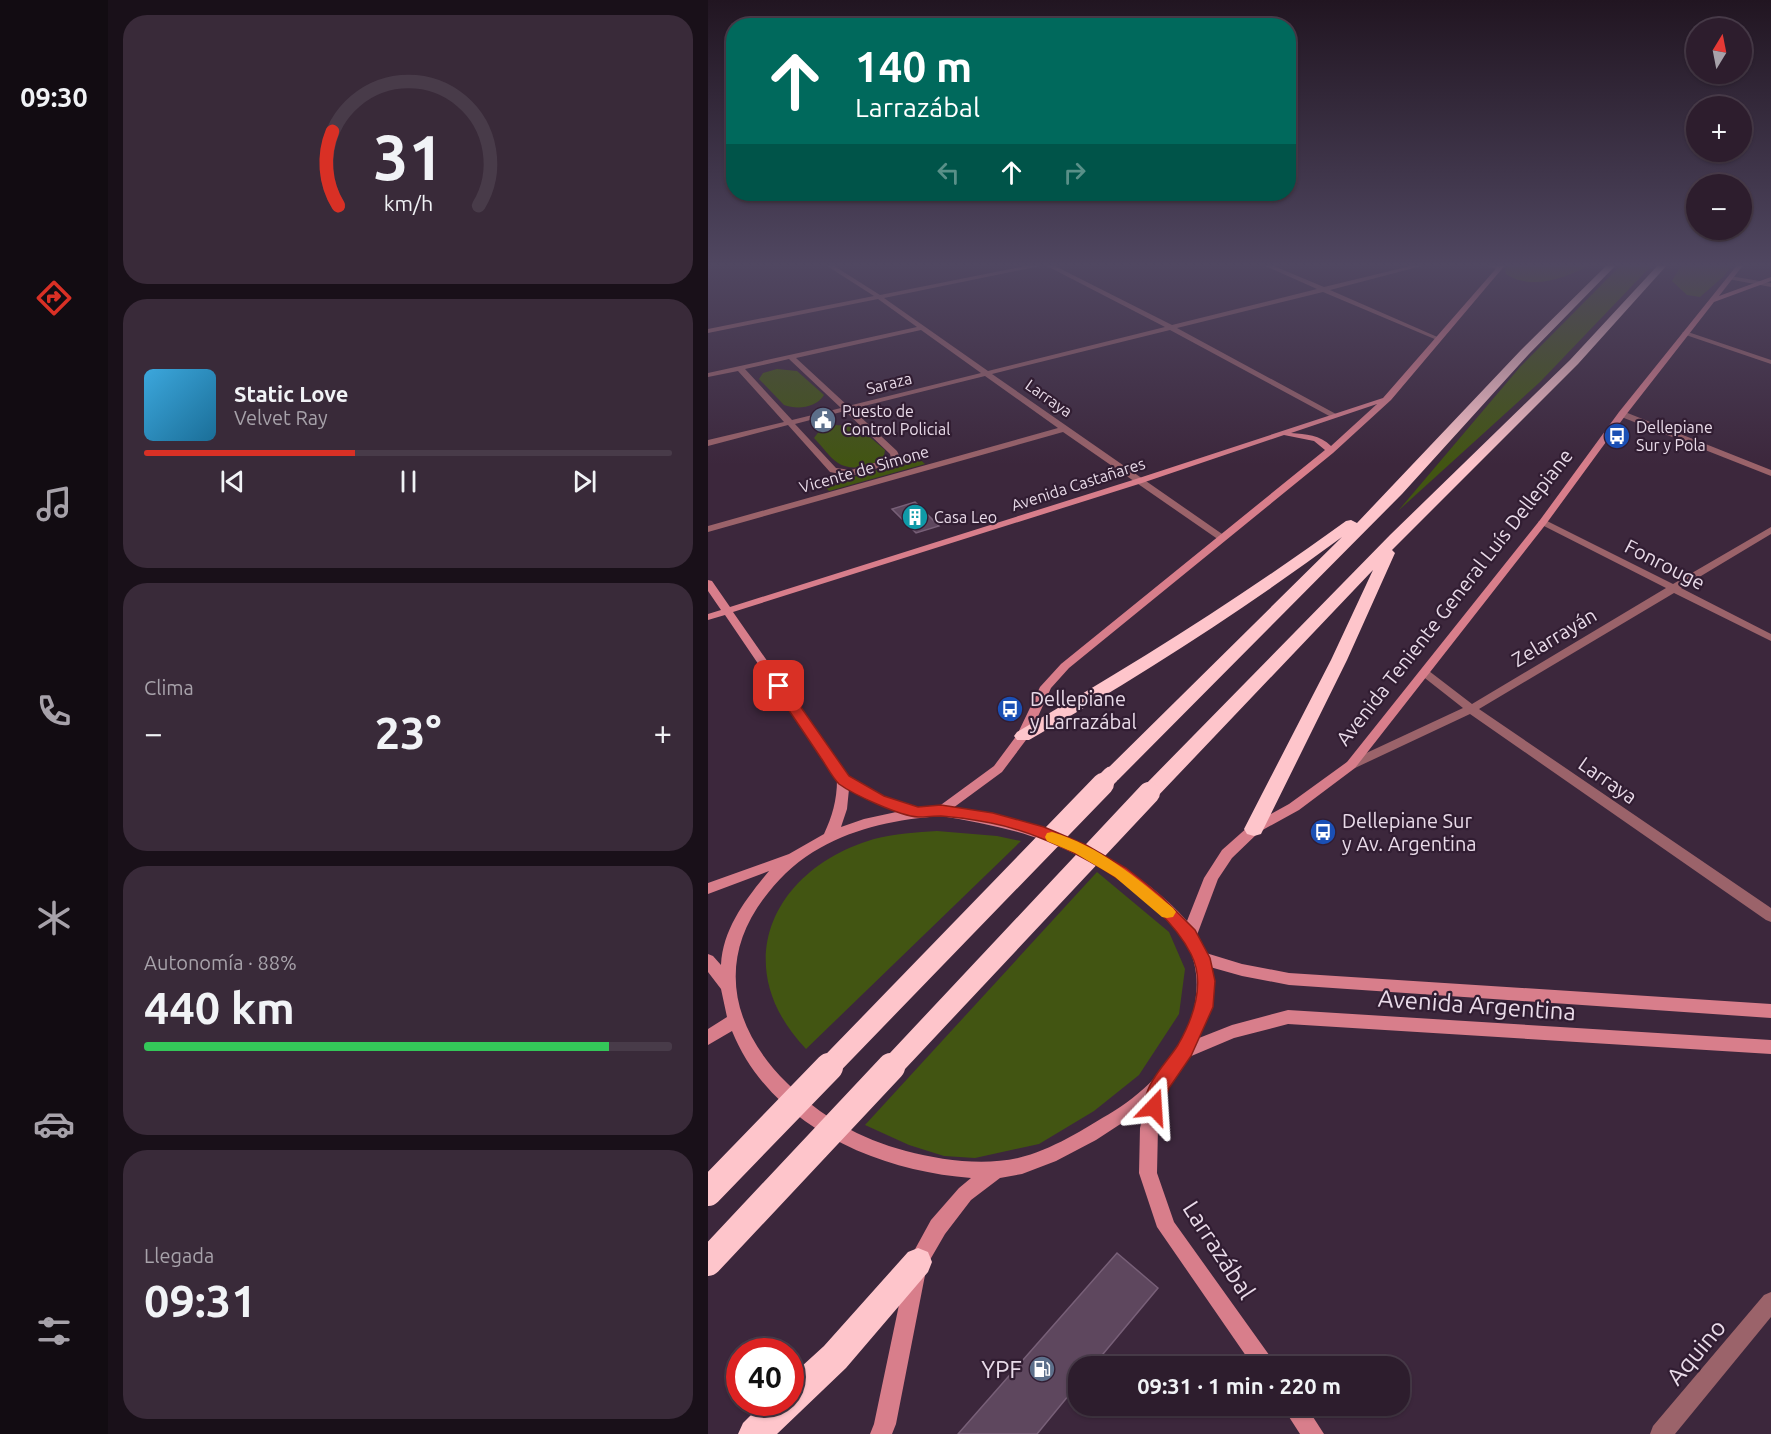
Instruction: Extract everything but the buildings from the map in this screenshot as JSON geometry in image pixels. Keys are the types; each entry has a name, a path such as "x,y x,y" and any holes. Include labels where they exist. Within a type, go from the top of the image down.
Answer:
{"highway":[{"path":"708,1192 1112,775 1397,490 1546,331"},
{"path":"708,1262 1149,793 1395,538 1603,331"},
{"path":"1023,736 1124,678 1275,579 1397,490"},
{"path":"1254,829 1339,660 1395,538"},
{"path":"804,1386 835,1357 918,1262"},
{"path":"754,1434 773,1416"}],"street":[{"path":"708,375 908,331"},
{"name":"Larraya","path":"925,331 1222,538"},
{"name":"Saraza","path":"708,443 1160,331"},
{"path":"1177,331 1333,416"},
{"path":"1420,331 1439,339"},
{"path":"941,811 998,769 1023,736 1046,687 1065,666 1330,451 1388,398 1446,331"},
{"path":"1685,333 1771,362"},
{"name":"Avenida Teniente General Luís Dellepiane","path":"1189,935 1210,878 1227,854 1254,829 1294,807 1351,765 1543,522 1685,333"},
{"path":"791,357 847,409"},
{"path":"740,368 790,423"},
{"name":"Avenida Castañares","path":"708,617 1139,481 1388,398"},
{"name":"Vicente de Simone","path":"790,423 833,470 851,473 895,460 894,453 847,409"},
{"path":"1622,414 1771,473"},
{"name":"Vicente de Simone","path":"708,529 1064,429"},
{"path":"1274,436 1311,437 1327,446 1330,451"},
{"name":"Fonrouge","path":"1543,522 1771,638"},
{"name":"Zelarrayán","path":"1351,765 1471,709 1671,587 1771,530"},
{"path":"708,583 843,780 879,799 917,812"},
{"name":"Larraya","path":"1425,673 1471,709 1771,916"},
{"path":"830,837 844,798 843,780"},
{"path":"708,889 795,856 830,837 876,821 917,812 941,811 993,818 1038,831 1081,849 1121,873 1157,901 1189,935 1202,958 1206,981 1204,1007 1185,1051 1160,1084 1119,1117 1071,1146 1022,1164 996,1170 937,1167 884,1153 837,1132 797,1105 766,1074 735,1020 728,987 729,952 742,917 765,885 795,856"},
{"name":"Avenida Argentina","path":"1202,958 1242,970 1289,979 1771,1011"},
{"path":"708,960 728,987"},
{"name":"Avenida Argentina","path":"1185,1051 1232,1032 1288,1017 1771,1047"},
{"path":"708,1038 735,1020"},
{"name":"Larrazábal","path":"1160,1084 1149,1128 1148,1173 1166,1227 1258,1356"},
{"path":"881,1434 885,1424 918,1262 938,1227 965,1194 996,1170"},
{"name":"Aquino","path":"1661,1434 1771,1302"},
{"path":"1300,1416 1313,1434"}],"green space":[{"path":"1556,331 1589,331 1540,382 1398,511 1520,367"},
{"path":"777,369 797,371 824,395 816,403 806,407 784,405 759,379 763,373"},
{"path":"836,425 858,427 885,450 884,456 875,463 862,467 843,466 838,463 814,438 820,430"},
{"path":"916,456 925,464 829,491 821,482 850,478"},
{"path":"937,831 997,836 1021,841 806,1049 782,1017 769,985 766,954 772,924 787,897 809,873 839,853 882,837"},
{"path":"1097,872 1169,932 1185,969 1179,1014 1139,1075 1094,1111 1039,1144 975,1158 944,1156 909,1145 865,1125"}],"slow traffic":[{"path":"1052,837 1081,849 1121,873 1157,901 1167,912"}],"place":[{"name":"Puesto de Control Policial","path":"823,420"},
{"name":"Dellepiane Sur y Pola","path":"1617,436"},
{"name":"Casa Leo","path":"915,517"},
{"name":"Dellepiane y Larrazábal","path":"1010,709"},
{"name":"Dellepiane Sur y Av. Argentina","path":"1323,832"},
{"name":"YPF","path":"1042,1369"}],"route":[{"path":"779,686 843,780 879,799 917,812 941,811 993,818 1038,831 1081,849 1121,873 1157,901 1189,935 1202,958 1206,981 1204,1007 1185,1051 1160,1084 1154,1107"}]}
